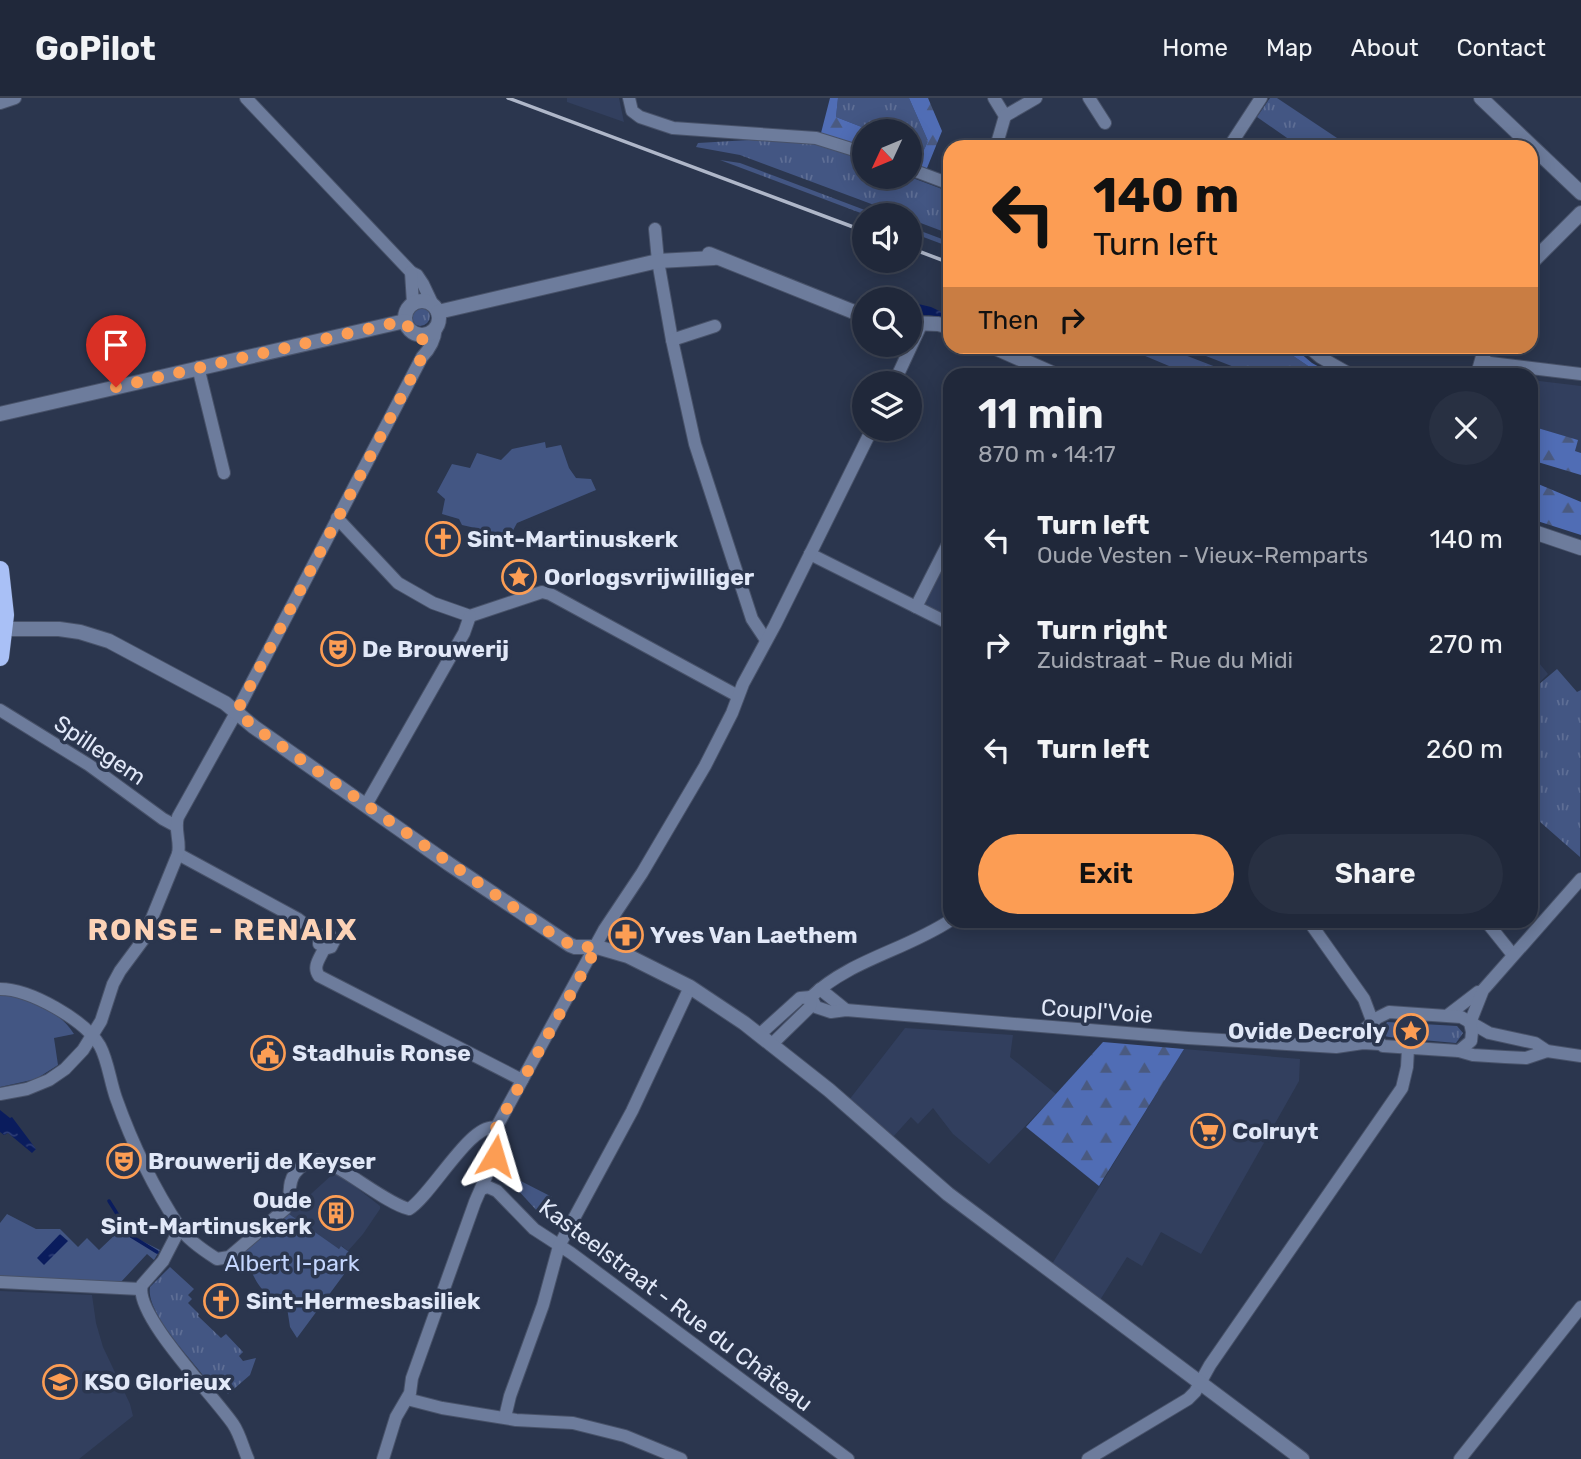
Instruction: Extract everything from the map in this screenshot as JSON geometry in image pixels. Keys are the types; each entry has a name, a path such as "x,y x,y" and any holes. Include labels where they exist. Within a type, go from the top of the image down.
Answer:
{"main road":[{"path":"0,570 4,600 0,657"}],"street":[{"path":"0,103 15,98"},
{"path":"0,1094 37,1086 58,1074 75,1059 93,1035 108,1005 113,984 143,940 178,855 180,846 176,826 180,812 237,711 435,336 439,319 417,275 411,272 246,98"},
{"path":"629,98 632,111 640,117 684,129 816,138 852,149"},
{"path":"994,98 1005,116"},
{"path":"998,140 1005,116 1036,98"},
{"path":"1088,98 1105,123"},
{"path":"1234,140 1261,98"},
{"path":"1481,98 1525,140"},
{"path":"1538,152 1581,193"},
{"path":"922,174 943,181"},
{"path":"1538,256 1581,213"},
{"path":"655,229 672,340 695,444 752,619 766,640"},
{"path":"436,328 422,335 410,330 405,321 407,309 419,300 435,308 658,261 679,251 706,253 852,311"},
{"path":"411,272 413,303"},
{"path":"0,414 405,321"},
{"path":"922,324 943,326"},
{"path":"672,340 715,326"},
{"path":"422,335 422,357"},
{"path":"1006,354 1035,368"},
{"path":"1316,354 1339,368"},
{"path":"198,367 224,473"},
{"path":"1538,371 1581,374"},
{"path":"496,1128 604,930 642,873 705,766 866,441"},
{"path":"337,518 398,583 433,603 470,616 542,592 550,594 738,696"},
{"path":"1538,533 1581,548"},
{"path":"810,554 943,620"},
{"path":"916,607 943,554"},
{"path":"366,804 464,633 470,616"},
{"path":"4,629 59,629 80,632 109,641 167,671 237,711 254,727 555,936 575,947 597,947 628,956 691,988 759,1035 830,1090 948,1194 1302,1459"},
{"name":"Spillegem","path":"0,710 89,765 176,826"},
{"path":"178,855 299,919 322,943 316,968 324,979 522,1080"},
{"path":"1538,927 1581,879"},
{"path":"759,1035 800,998 816,993 837,976 943,924"},
{"path":"1314,928 1364,999 1373,1023 1373,1031 1380,1044"},
{"path":"1491,928 1513,955"},
{"path":"1448,1015 1483,990 1537,928"},
{"path":"505,1417 543,1305 559,1246 632,1111 691,988"},
{"path":"0,989 13,989 34,996 93,1035 102,1052 111,1085 145,1170 180,1228 214,1256 224,1259 287,1206 291,1179 307,1163 314,1160 325,1162 369,1190 409,1209 472,1138 486,1127 496,1128"},
{"path":"1460,1051 1471,1041 1470,1023 1483,990"},
{"path":"771,1045 810,1007 816,993"},
{"name":"Coupl'Voie","path":"816,993 846,1010 1188,1038 1336,1047 1363,1043 1380,1044 1387,1048 1460,1051 1473,1055 1526,1058 1547,1051"},
{"path":"1346,1045 1377,1017 1390,1012 1461,1017 1489,1033 1535,1043 1547,1051 1581,1056"},
{"path":"1088,1459 1188,1399 1200,1384 1217,1355 1402,1088 1408,1049"},
{"path":"383,1459 396,1417 407,1399 412,1378 499,1142 500,1134 496,1128"},
{"name":"Kasteelstraat - Rue du Château","path":"481,1189 488,1187 497,1191 529,1225 848,1459"},
{"path":"140,1289 163,1261 180,1228"},
{"path":"0,1282 140,1289"},
{"path":"140,1289 145,1306 166,1340 236,1428 248,1459"},
{"path":"1460,1459 1581,1307"},
{"path":"407,1399 442,1408 516,1420 573,1423 625,1436 681,1459"}],"shaded area":[{"path":"567,98 619,98 624,122 567,102"},
{"path":"1538,381 1581,386 1581,453 1575,451 1577,440 1538,428"},
{"path":"943,560 943,618 921,607"},
{"path":"1538,662 1548,674 1538,684"},
{"path":"905,1028 1013,1035 1010,1057 1056,1094 989,1164 953,1134 933,1108 918,1124 911,1117 893,1137 849,1100"},
{"path":"1184,1049 1300,1059 1299,1081 1201,1254 1161,1232 1142,1266 1127,1257 1100,1300 1052,1264"},
{"name":"Oude Sint-Martinuskerk","path":"334,1173 338,1173 380,1206 363,1234 348,1251 342,1246 339,1249 289,1214"},
{"name":"KSO Glorieux","path":"0,1291 92,1295 103,1347 133,1416 79,1459 0,1459"}],"green space":[{"path":"830,98 838,98 836,117 852,123 852,145 821,133"},
{"path":"838,98 909,98 918,119 852,119 852,123 836,117"},
{"path":"909,98 928,98 942,131 925,173 922,172 922,152 928,141 922,127 922,119 918,119"},
{"path":"1270,98 1277,98 1340,140 1290,140 1257,117"},
{"path":"922,127 928,141 922,152"},
{"path":"749,140 822,144 852,155 852,189 922,189 922,182 943,189 943,231 922,224 922,203 869,203 740,155 696,147 698,143"},
{"path":"720,160 740,163 852,205 852,210"},
{"path":"922,232 943,239 943,244 922,236"},
{"path":"420,306 427,309 430,316 427,323 420,326 413,323 410,316 413,309"},
{"path":"1141,354 1182,354 1218,368 1174,368"},
{"path":"1201,354 1290,354 1311,368 1237,368"},
{"path":"1290,354 1301,354 1321,368 1311,368"},
{"path":"1538,428 1578,440 1575,451 1581,453 1581,475 1538,462"},
{"path":"545,442 546,448 561,445 569,468 576,478 591,479 596,490 517,523 510,536 462,525 459,519 442,514 445,499 437,492 452,464 470,468 477,453 501,460 512,449"},
{"path":"1538,484 1581,502 1581,535 1538,521"},
{"path":"1557,669 1577,692 1581,690 1580,857 1538,822 1538,685"},
{"path":"0,995 31,1001 51,1011 68,1025 74,1034 54,1038 58,1065 36,1079 0,1087"},
{"path":"1387,1022 1457,1026 1463,1033 1456,1043 1389,1037 1385,1036 1383,1031"},
{"path":"1103,1042 1184,1049 1099,1186 1026,1127"},
{"path":"507,1174 552,1197 545,1211 538,1212 506,1177"},
{"path":"7,1214 36,1229 60,1229 78,1247 87,1238 99,1250 119,1231 126,1237 130,1235 160,1250 154,1260 147,1254 120,1283 0,1277 0,1223"},
{"name":"Albert I-park","path":"289,1214 339,1249 341,1246 349,1252 339,1269 345,1273 297,1338 290,1327 286,1301 276,1299 263,1290 243,1253"},
{"path":"170,1267 194,1289 188,1295 192,1299 188,1303 198,1316 221,1338 226,1334 243,1352 239,1356 243,1361 256,1358 250,1375 228,1394 219,1385 214,1390 174,1340 156,1312 150,1287"}],"water":[{"path":"922,305 943,313 943,318 922,315"},
{"path":"0,1110 12,1117 36,1149 32,1153 8,1133 4,1135 0,1132"},
{"path":"60,1234 68,1241 44,1265 37,1258"}],"waterway":[{"path":"109,1201 131,1236 157,1252"}],"railway":[{"path":"508,98 852,227"},
{"path":"922,252 943,260"}],"place":[{"name":"Sint-Martinuskerk","path":"443,539"},
{"name":"Oorlogsvrijwilliger","path":"519,577"},
{"name":"De Brouwerij","path":"338,649"},
{"name":"Yves Van Laethem","path":"626,935"},
{"name":"Ovide Decroly","path":"1411,1031"},
{"name":"Stadhuis Ronse","path":"268,1053"},
{"name":"Colruyt","path":"1208,1131"},
{"name":"Brouwerij de Keyser","path":"124,1161"},
{"name":"Oude Sint-Martinuskerk","path":"336,1213"},
{"name":"Sint-Hermesbasiliek","path":"221,1301"},
{"name":"KSO Glorieux","path":"60,1382"}],"district":[{"name":"RONSE - RENAIX","path":"223,930"}],"route":[{"path":"116,387 405,321 410,330 422,335 420,361 237,711 254,727 555,936 575,947 597,947 496,1128 500,1138 495,1156"}]}
